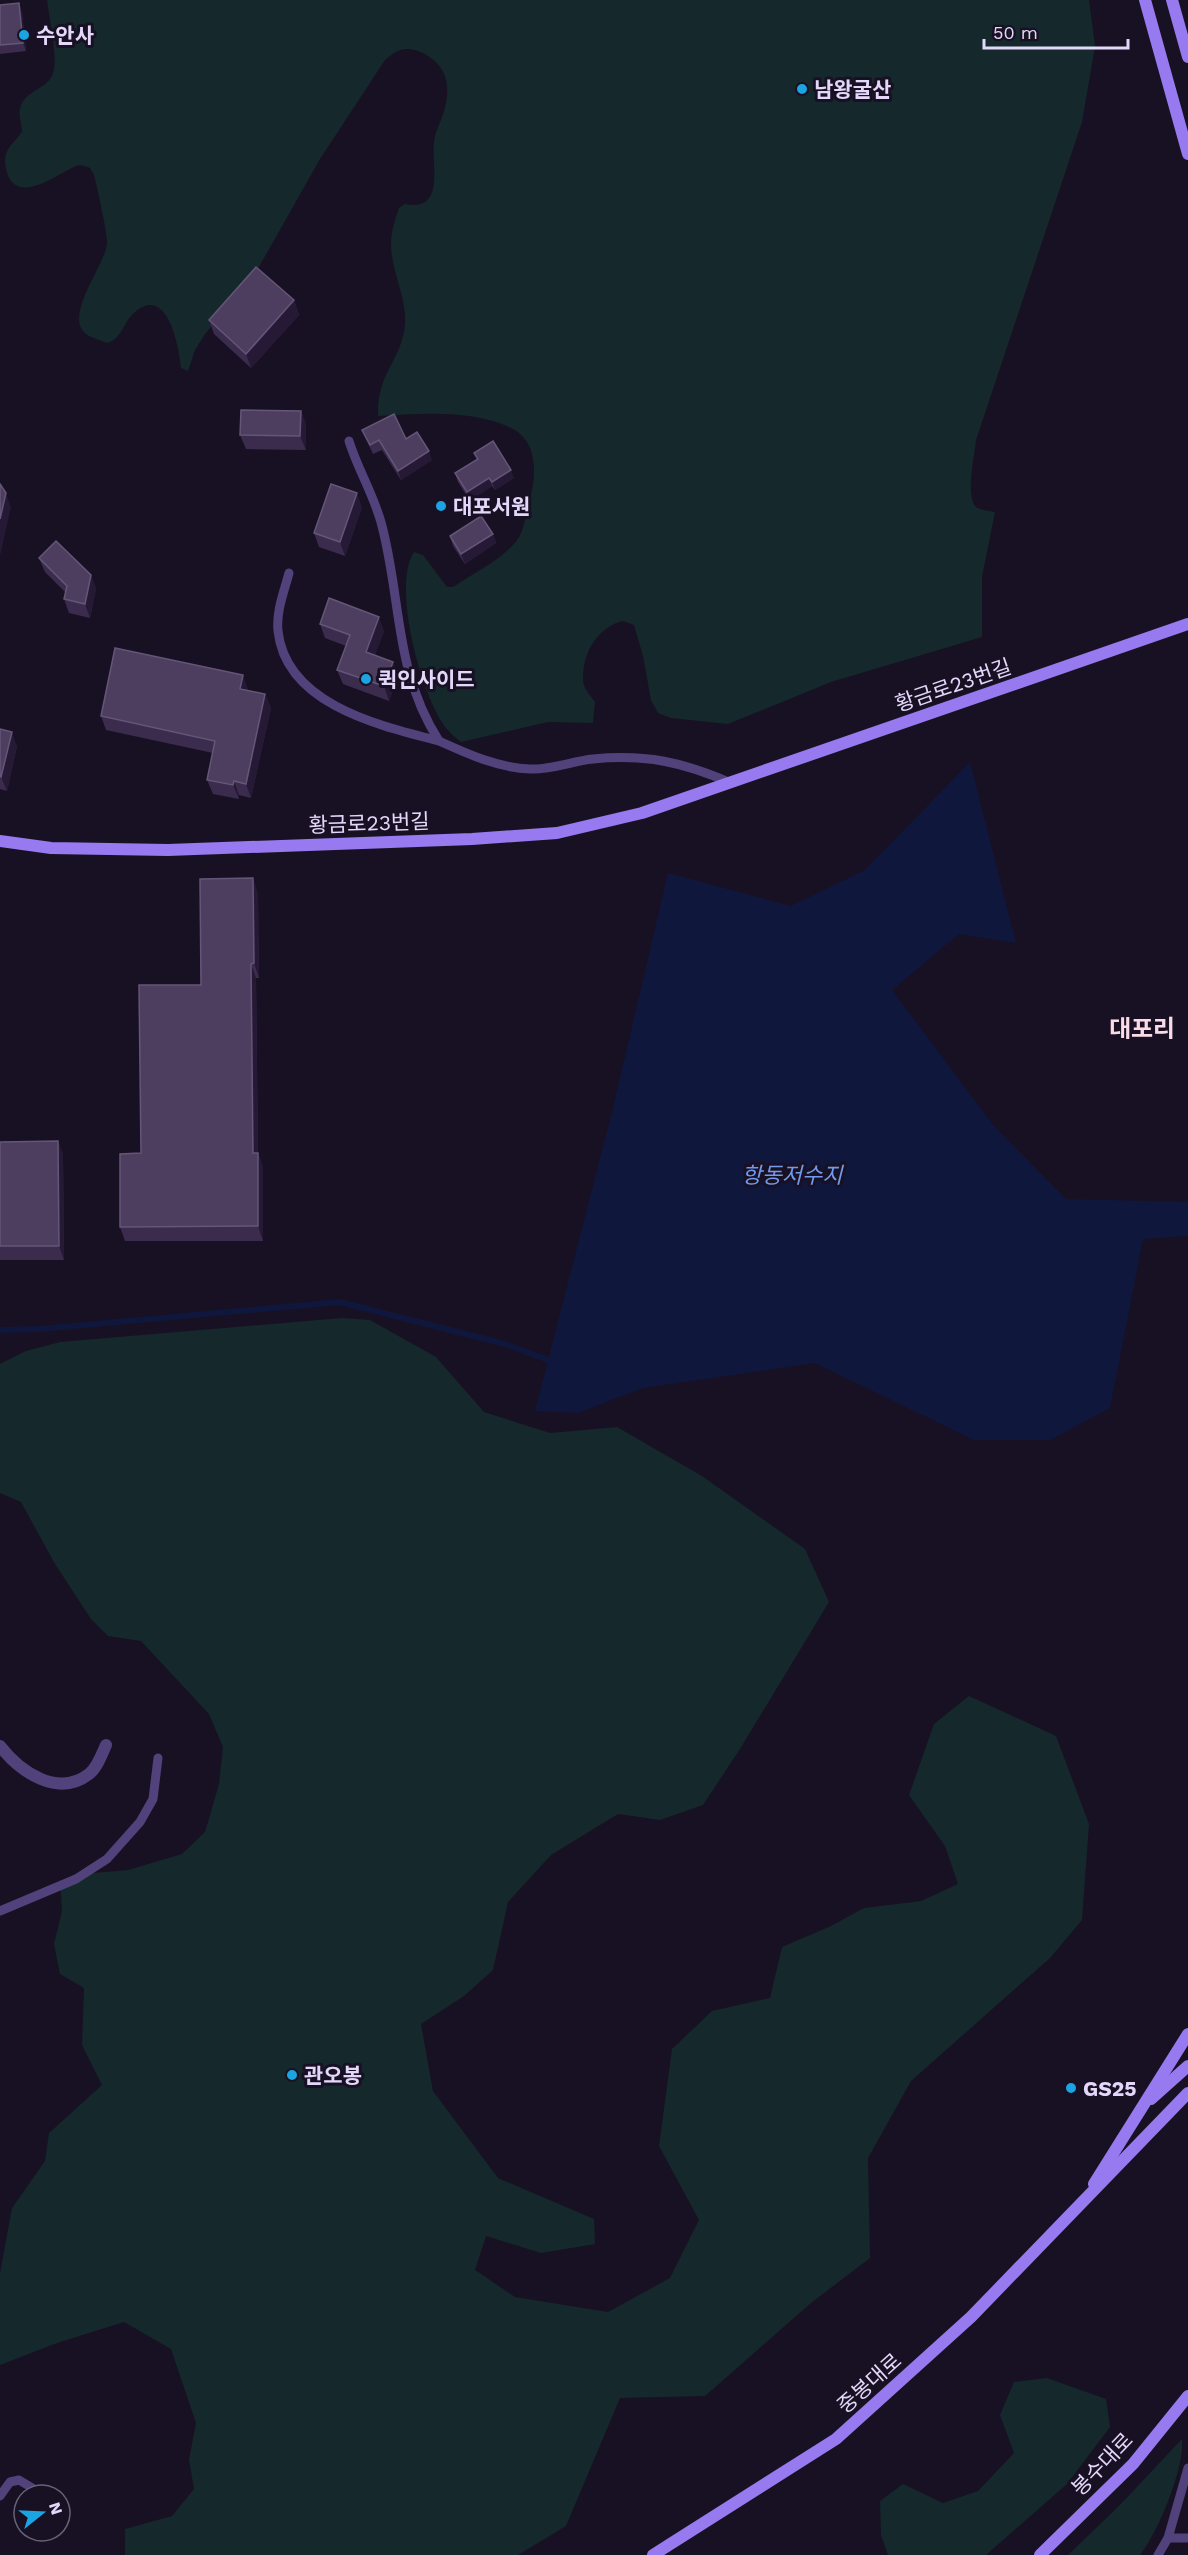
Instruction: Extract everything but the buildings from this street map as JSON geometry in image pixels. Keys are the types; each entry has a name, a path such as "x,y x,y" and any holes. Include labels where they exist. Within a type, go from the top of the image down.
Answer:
{"street":[{"path":"1145,0 1188,154"},
{"path":"1172,0 1188,57"},
{"name":"황금로23번길","path":"0,842 51,848 168,850 516,837 596,826 731,783 1188,624"},
{"path":"0,1746 26,1772 56,1784 75,1782 91,1772 106,1745"},
{"path":"1083,2203 1188,2034"},
{"path":"1141,2108 1188,2066"},
{"path":"1083,2203 1188,2093"},
{"name":"중봉대로","path":"653,2555 836,2439 971,2317 1083,2203"},
{"name":"봉수대로","path":"1040,2555 1133,2464 1188,2396"}],"lane":[{"path":"349,441 383,528 401,644 410,681 428,724 439,741"},
{"path":"289,573 278,614 278,632 289,664 299,676 347,713 439,741 489,762 512,767 532,770 593,759 642,758 682,763 731,783"},
{"path":"0,1911 76,1879 107,1859 140,1822 153,1799 158,1758"},
{"path":"1158,2555 1168,2538 1188,2468"},
{"path":"0,2496 10,2482 19,2480 24,2483"},
{"path":"1168,2538 1188,2538"}],"green space":[{"path":"47,0 1089,0 1095,46 1082,122 976,440 971,485 973,502 978,508 995,512 982,577 982,637 831,682 728,724 671,718 658,713 651,700 643,656 634,625 623,621 614,624 599,635 586,659 583,681 595,702 593,723 548,722 461,742 449,731 437,714 420,669 412,642 408,615 406,590 408,568 414,552 423,555 447,587 453,587 507,551 519,538 524,525 532,489 534,464 532,453 520,434 494,421 444,414 378,416 381,390 401,343 405,321 403,299 392,255 392,230 399,208 405,204 418,205 426,201 434,185 435,138 444,111 447,92 447,83 441,68 427,56 408,49 400,50 385,60 320,159 251,281 205,334 195,350 188,371 181,368 178,347 170,322 164,312 156,306 146,306 135,312 120,334 107,343 86,334 80,326 79,316 82,304 107,244 94,175 90,168 76,166 39,185 29,187 20,187 12,182 7,173 6,154 22,132 20,112 22,102 48,82 54,69 54,45"},
{"path":"342,1318 370,1320 436,1357 484,1412 550,1433 617,1427 702,1476 805,1549 829,1602 740,1749 703,1805 660,1820 618,1814 551,1855 508,1902 493,1970 464,1996 421,2024 433,2091 498,2178 594,2219 595,2244 541,2253 486,2236 475,2270 515,2297 608,2312 670,2278 699,2220 659,2146 672,2049 712,2011 770,1998 782,1947 831,1926 864,1908 921,1901 958,1884 945,1846 909,1795 934,1724 969,1696 1056,1736 1089,1824 1082,1920 1050,1958 911,2081 868,2158 870,2258 811,2303 705,2396 620,2398 566,2526 518,2555 125,2555 125,2529 172,2516 194,2489 189,2460 196,2423 171,2349 124,2322 57,2343 0,2365 0,2273 12,2208 45,2161 49,2133 102,2085 82,2045 84,1988 60,1974 54,1944 62,1911 60,1881 82,1874 128,1870 182,1854 205,1832 219,1784 223,1747 209,1714 141,1641 108,1636 91,1619 55,1564 21,1502 0,1493 0,1364 26,1351 60,1342"},
{"path":"1047,2378 1106,2399 1110,2427 1067,2484 986,2555 888,2555 881,2535 880,2501 903,2484 943,2503 978,2491 1014,2453 1000,2415 1014,2382"},
{"path":"1182,2439 1179,2466 1169,2499 1155,2531 1140,2555 1068,2555 1119,2506"}],"water":[{"name":"항동저수지","path":"970,762 1016,943 959,934 892,990 993,1125 1066,1199 1188,1202 1188,1236 1143,1239 1110,1408 1050,1440 974,1440 815,1363 643,1388 578,1413 535,1411 613,1108 668,873 791,906 865,870"}],"waterway":[{"path":"0,1330 40,1329 340,1302 505,1344 548,1360"}],"place":[{"name":"수안사","path":"24,35"},
{"name":"남왕굴산","path":"802,89"},
{"name":"대포서원","path":"441,506"},
{"name":"퀵인사이드","path":"366,679"},
{"name":"관오봉","path":"292,2075"},
{"name":"GS25","path":"1071,2088"}],"district":[{"name":"대포리","path":"1142,1029"}]}
